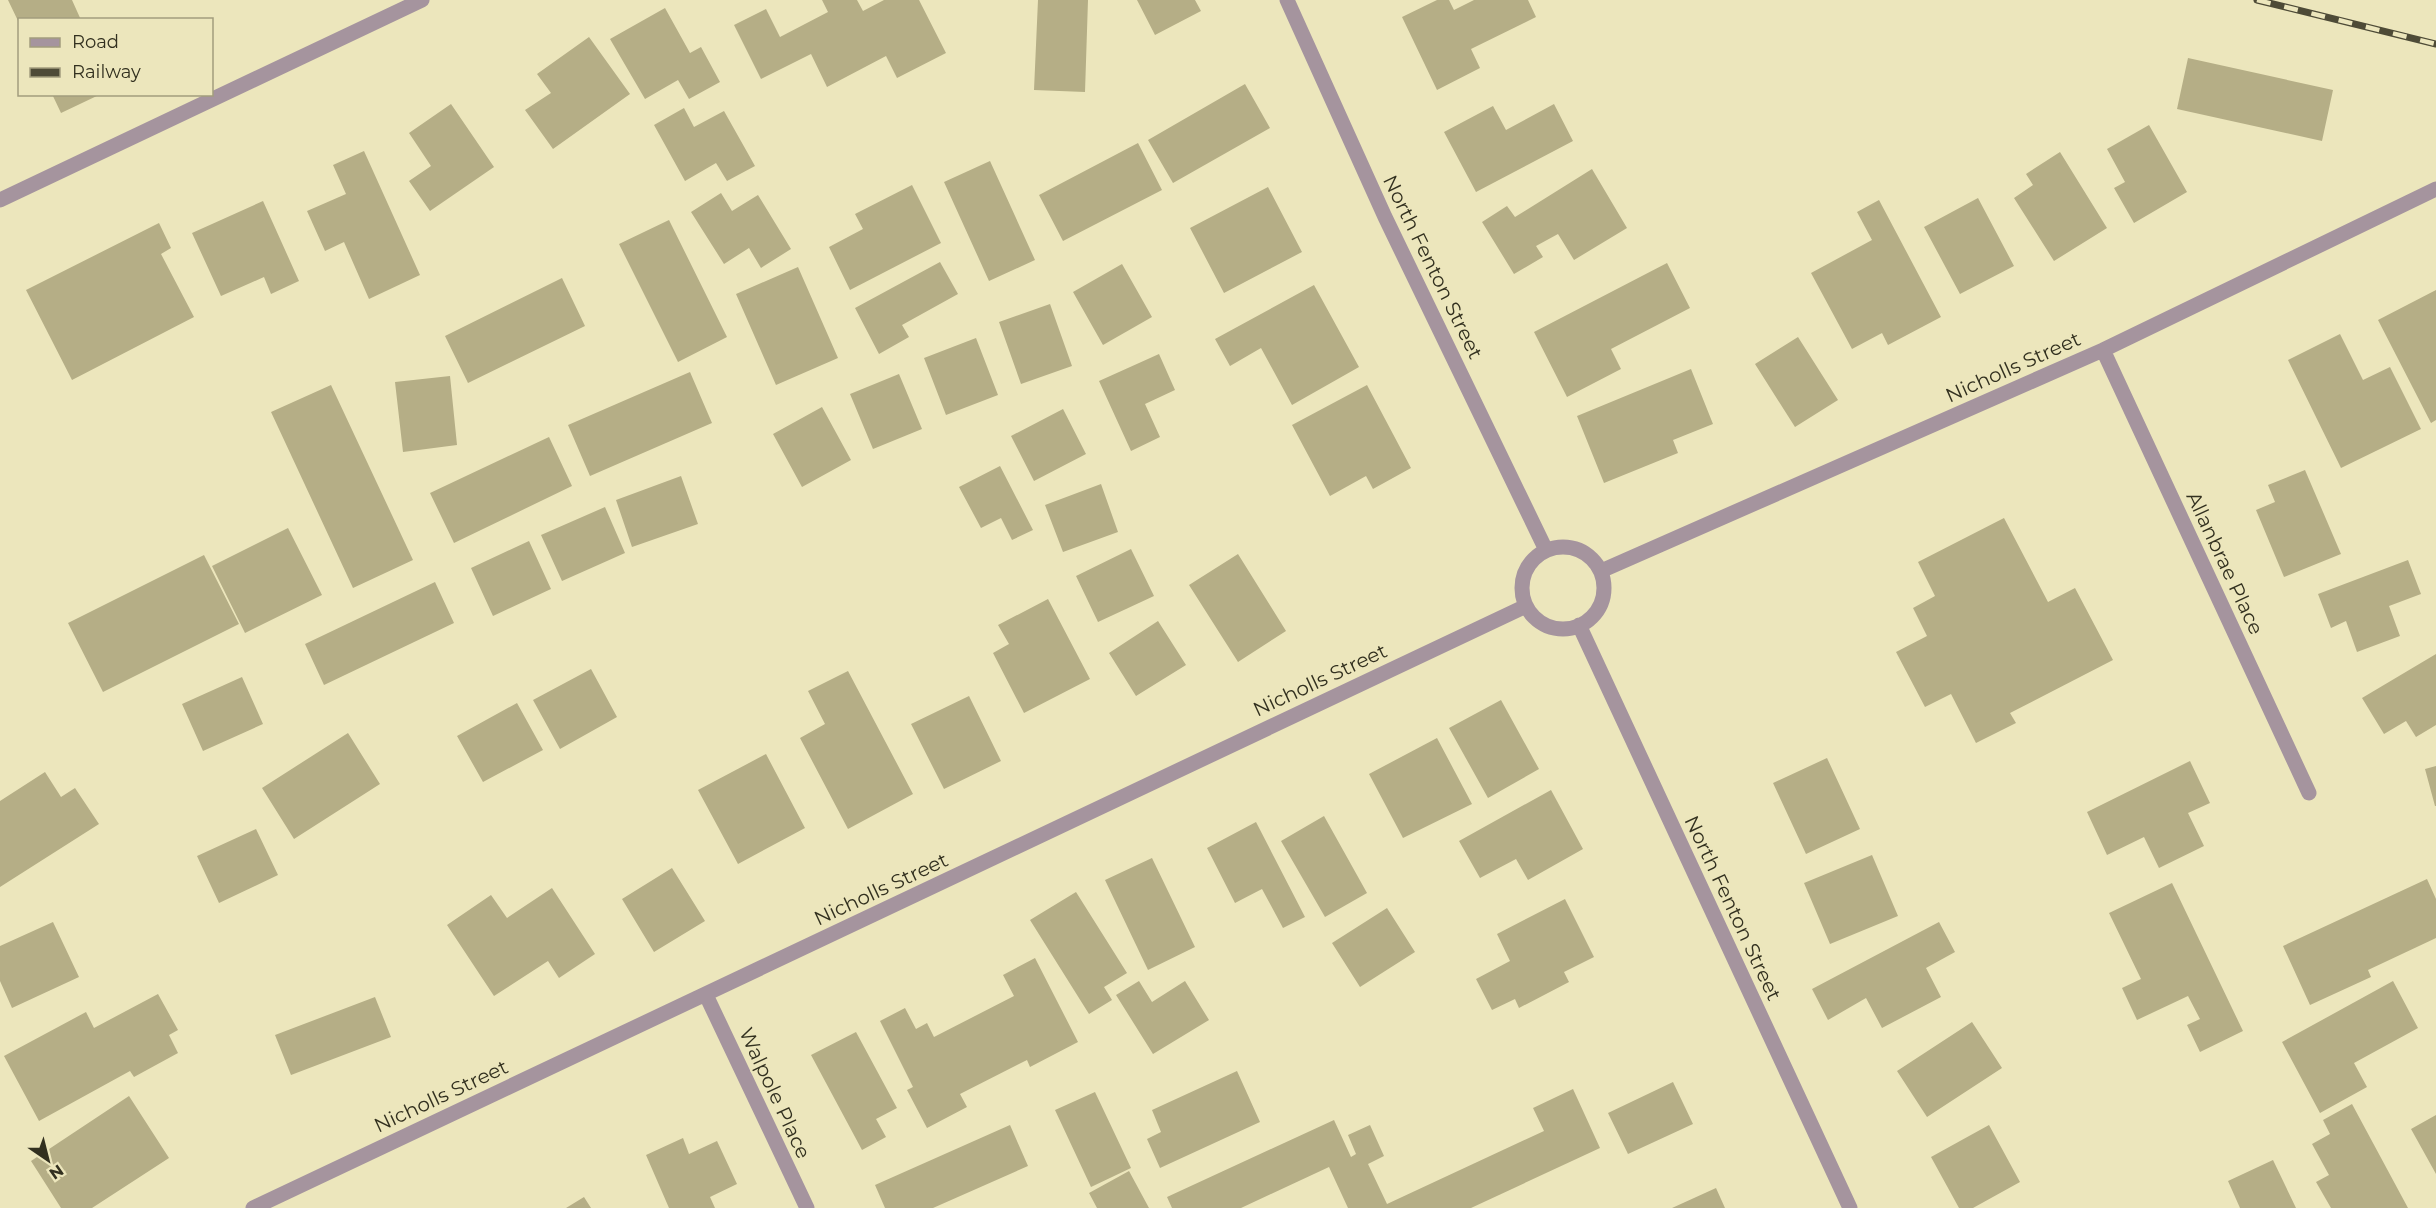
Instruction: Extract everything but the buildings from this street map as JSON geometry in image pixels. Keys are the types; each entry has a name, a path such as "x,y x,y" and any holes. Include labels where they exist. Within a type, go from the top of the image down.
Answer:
{"street":[{"path":"0,200 422,0"},
{"name":"North Fenton Street","path":"1287,0 1385,217 1546,550"},
{"name":"Nicholls Street","path":"1600,571 2103,350 2436,189"},
{"name":"Allanbrae Place","path":"2103,350 2309,793"},
{"path":"1561,546 1576,549 1590,556 1600,571 1604,589 1601,603 1593,615 1578,625 1562,629 1548,626 1537,620 1526,606 1522,592 1523,578 1534,558 1546,550 1561,546"},
{"name":"Nicholls Street","path":"253,1208 1526,606"},
{"name":"North Fenton Street","path":"1578,625 1850,1208"},
{"name":"Walpole Place","path":"706,995 807,1208"}],"railway":[{"path":"2257,0 2436,44"}]}
